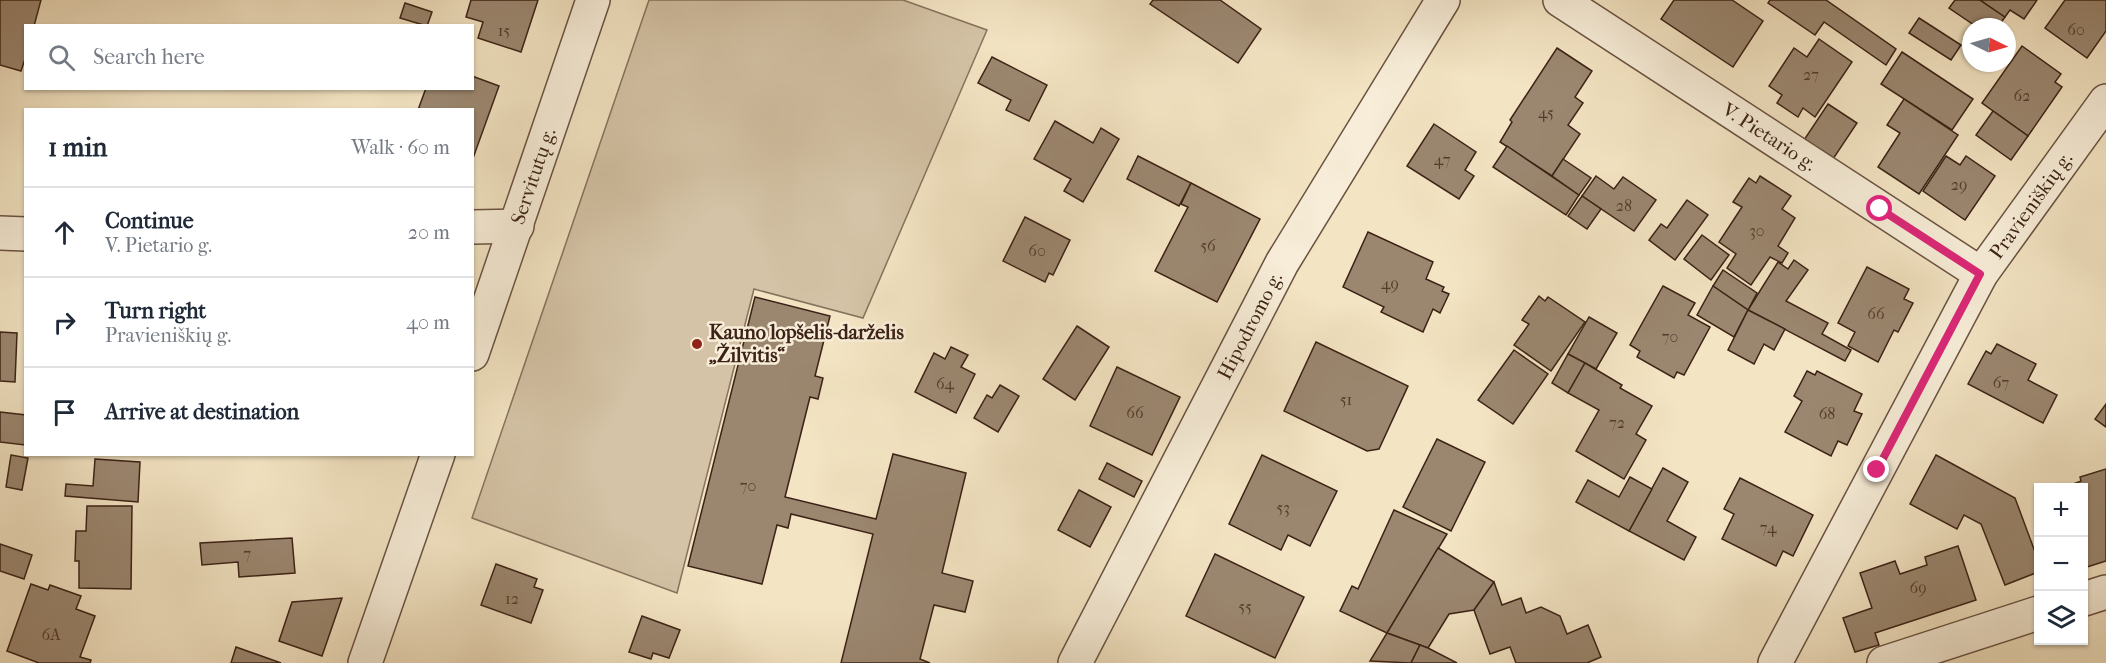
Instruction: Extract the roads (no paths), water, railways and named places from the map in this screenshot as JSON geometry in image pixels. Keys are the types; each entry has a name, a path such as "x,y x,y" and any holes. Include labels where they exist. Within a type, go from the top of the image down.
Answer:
{"street":[{"name":"Servitutų g.","path":"474,348 593,0"},
{"name":"Hipodromo g.","path":"1075,663 1282,263 1443,0"},
{"name":"V. Pietario g.","path":"1560,0 1980,274"},
{"name":"Pravieniškių g.","path":"1775,663 1980,274 2106,101"},
{"path":"474,227 517,226"},
{"path":"0,233 24,234"},
{"path":"365,663 437,456"},
{"path":"2088,598 2106,592"},
{"path":"1884,663 2034,614"}],"place":[{"name":"Kauno lopšelis-darželis „Žilvitis“","path":"697,344"}]}
